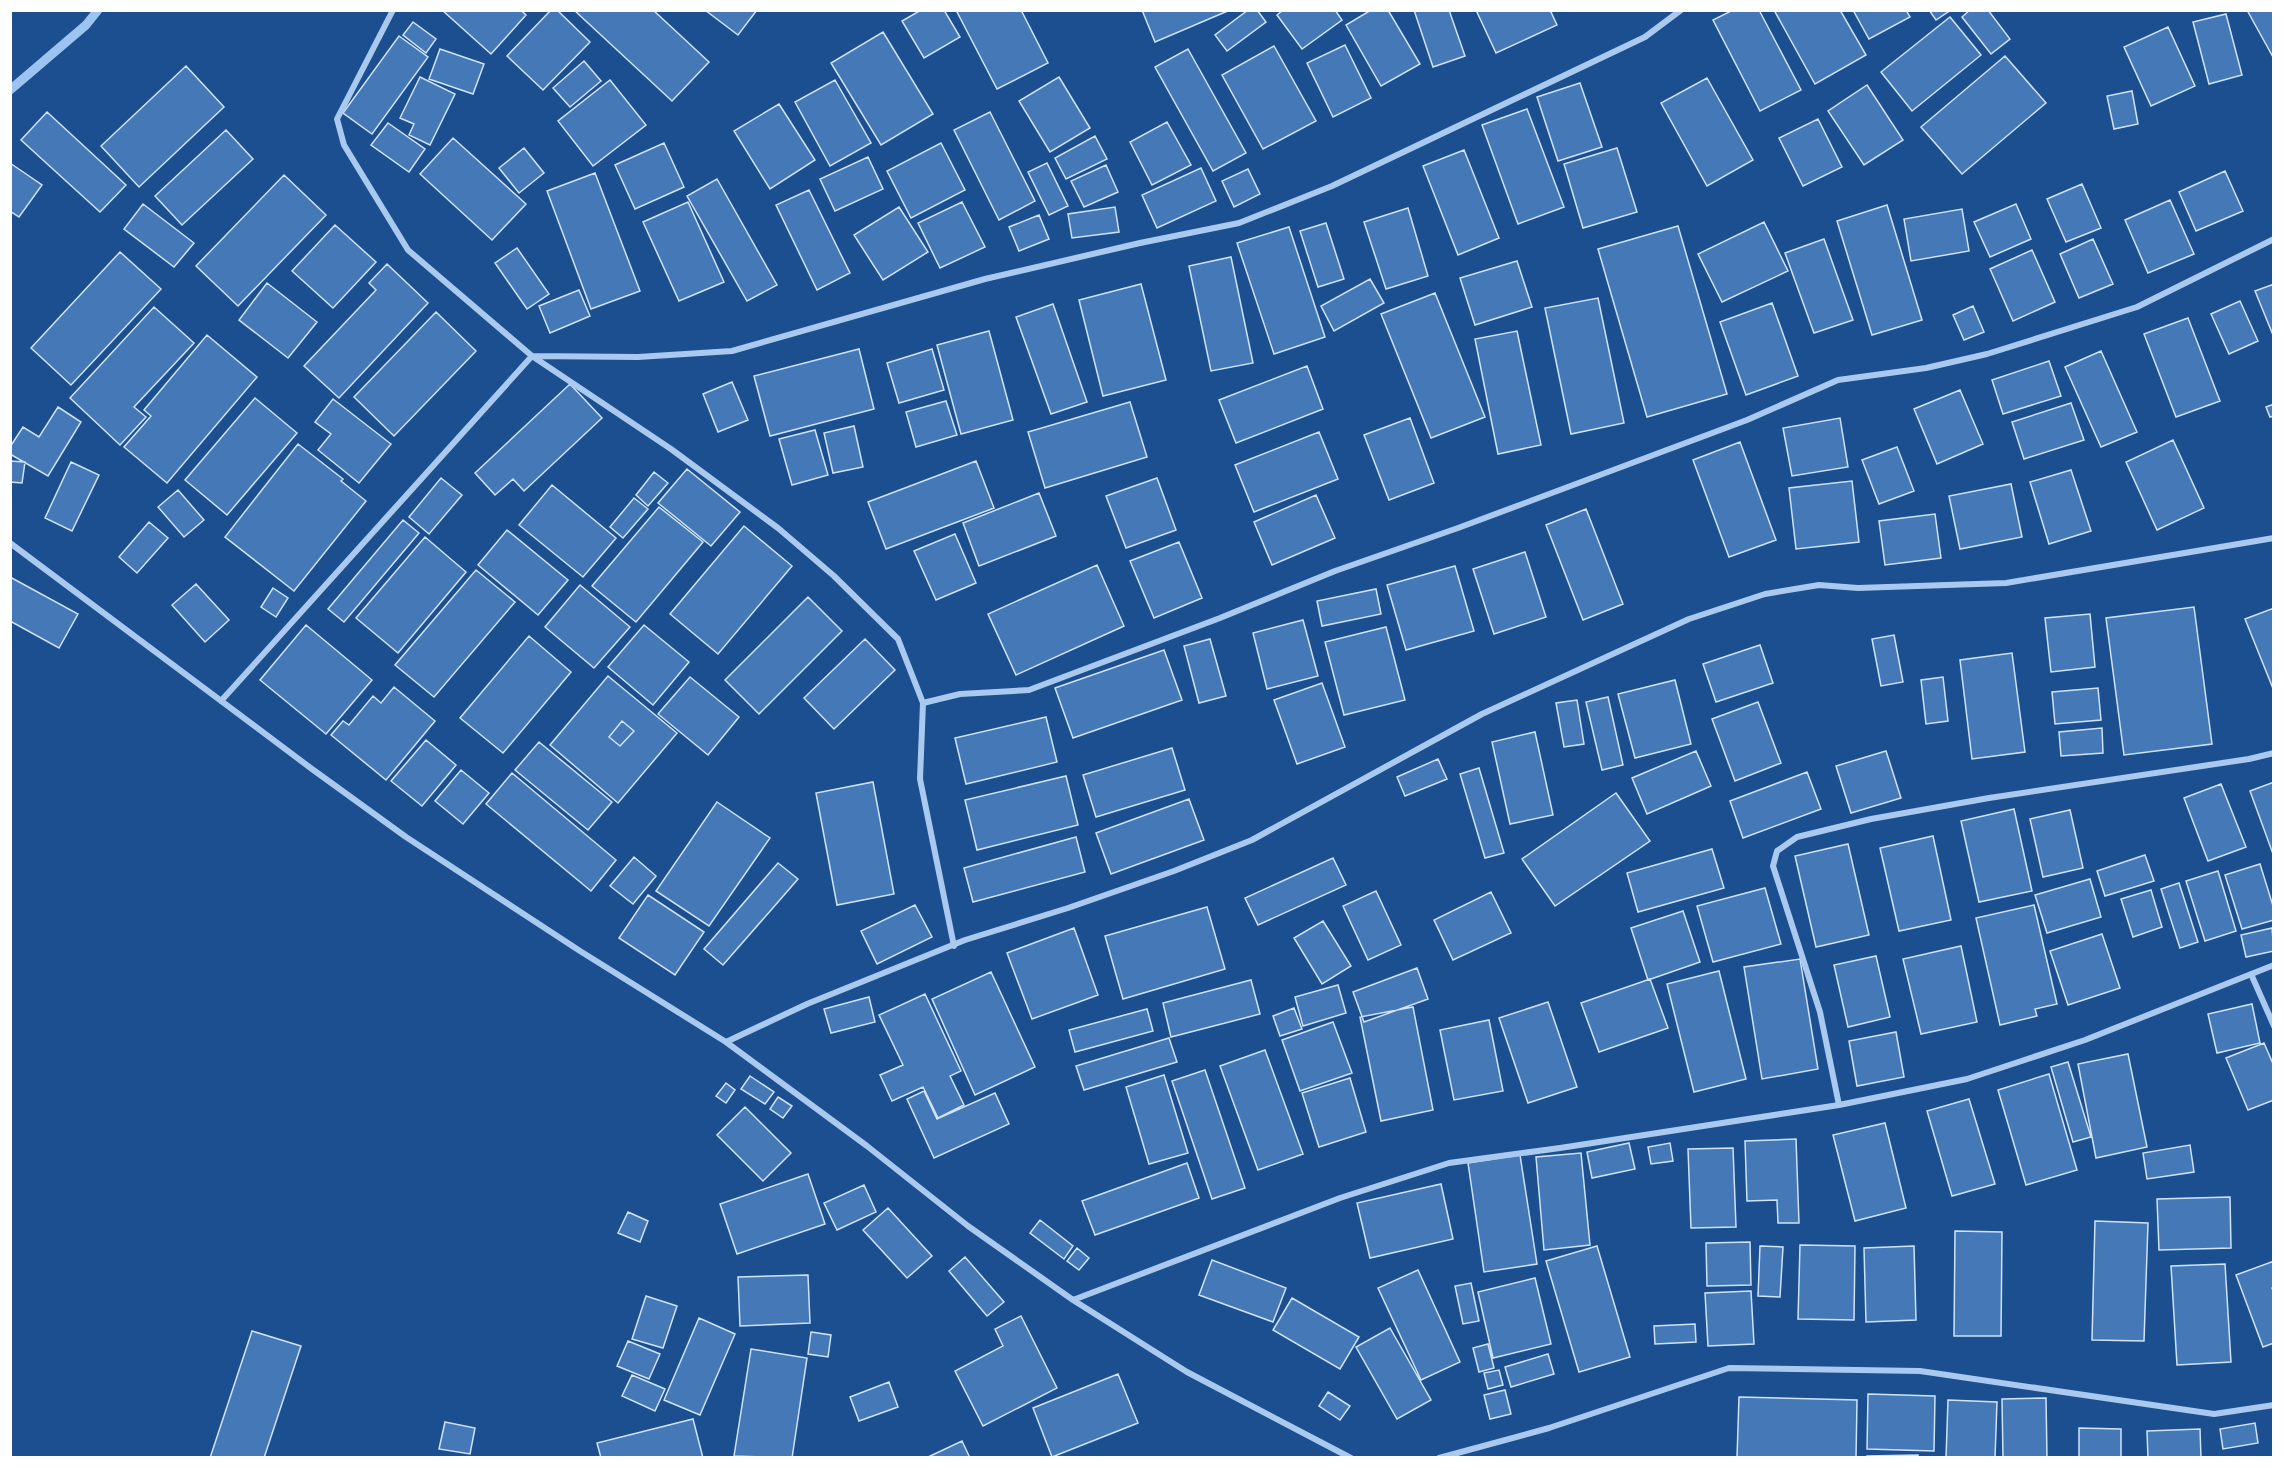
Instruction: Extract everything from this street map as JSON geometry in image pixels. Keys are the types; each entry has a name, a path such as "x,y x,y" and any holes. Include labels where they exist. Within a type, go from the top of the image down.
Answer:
{"street":[{"path":"393,10 337,119 344,145 408,250 532,356 671,449 778,528 834,576 898,639 923,703 920,779 954,946"},
{"path":"221,701 532,356 638,357 732,351 985,279 1239,223 1332,186 1634,42 1681,10"},
{"path":"923,703 960,694 1029,690 1220,618 1335,571 1458,528 1747,420 1839,380 1926,368 1987,354 2137,307 2274,239"},
{"path":"726,1042 807,1004 954,946 1174,871 1252,840 1482,714 1689,619 1765,594 1819,585 1869,588 2006,583 2274,538"},
{"path":"10,543 406,837 580,951 726,1042 867,1146 968,1226 1073,1300 1187,1372 1351,1458"},
{"path":"1839,1105 1820,1012 1773,866 1777,851 1797,837 1871,819 1989,798 2249,759 2274,753"},
{"path":"1073,1300 1340,1198 1449,1163 1839,1105 1967,1079 2085,1040 2274,966"},
{"path":"2251,974 2274,1026"},
{"path":"1439,1458 1550,1428 1729,1368 1920,1371 2214,1414 2274,1405"}],"building":[{"path":"442,10 521,10 526,15 491,54"},
{"path":"551,10 557,10 590,42 543,90 507,56"},
{"path":"574,10 653,10 709,62 672,101"},
{"path":"705,10 757,10 738,35"},
{"path":"921,10 944,10 960,37 924,58 902,21"},
{"path":"956,10 1021,10 1048,63 997,89"},
{"path":"1142,10 1230,10 1155,42"},
{"path":"1248,10 1257,10 1266,22 1227,51 1215,35"},
{"path":"1283,10 1335,10 1342,20 1302,49 1277,15"},
{"path":"1371,10 1388,10 1420,64 1381,86 1346,25"},
{"path":"1414,10 1449,10 1465,56 1433,67"},
{"path":"1476,10 1550,10 1557,25 1496,53"},
{"path":"1733,10 1759,10 1801,90 1760,111 1713,20"},
{"path":"1774,10 1840,10 1866,55 1815,84"},
{"path":"1853,10 1906,10 1910,17 1869,39"},
{"path":"1929,10 1951,10 1936,20"},
{"path":"1970,10 1988,10 2010,39 1991,54 1962,17"},
{"path":"2247,10 2274,10 2274,57 2273,57"},
{"path":"2226,14 2242,75 2209,84 2193,22"},
{"path":"1950,17 1981,55 1912,111 1881,72"},
{"path":"413,22 436,39 426,53 403,35"},
{"path":"2168,27 2195,86 2151,106 2124,47"},
{"path":"883,32 933,114 881,145 831,63"},
{"path":"399,36 428,57 372,134 343,113"},
{"path":"1345,45 1371,98 1333,117 1307,63"},
{"path":"1274,46 1316,121 1263,149 1222,75"},
{"path":"440,49 484,64 473,94 429,79"},
{"path":"1188,49 1246,153 1213,171 1155,67"},
{"path":"2005,56 2046,103 1962,174 1921,127"},
{"path":"584,61 601,81 570,107 553,88"},
{"path":"186,66 224,107 139,187 101,146"},
{"path":"420,77 455,94 430,145 409,135 414,124 400,118"},
{"path":"1059,77 1090,128 1050,152 1019,101"},
{"path":"1707,78 1753,160 1707,186 1661,103"},
{"path":"610,80 646,125 593,166 558,121"},
{"path":"835,80 871,143 830,166 795,102"},
{"path":"1580,83 1602,147 1558,161 1537,97"},
{"path":"1867,85 1903,140 1864,165 1828,111"},
{"path":"2132,91 2138,124 2114,129 2107,96"},
{"path":"779,104 815,160 770,189 734,131"},
{"path":"1527,109 1564,207 1518,224 1482,125"},
{"path":"47,112 126,185 100,212 21,140"},
{"path":"990,112 1035,201 999,220 954,130"},
{"path":"1818,119 1842,167 1803,186 1779,138"},
{"path":"1167,122 1191,165 1152,185 1130,142"},
{"path":"388,123 425,149 409,172 371,145"},
{"path":"226,130 253,159 182,225 155,196"},
{"path":"1095,136 1107,159 1066,179 1055,158"},
{"path":"453,138 526,204 492,240 420,174"},
{"path":"664,143 684,187 635,209 615,165"},
{"path":"941,143 965,190 911,218 887,171"},
{"path":"524,148 544,173 519,193 499,168"},
{"path":"1617,148 1637,212 1583,228 1564,164"},
{"path":"1464,150 1499,238 1458,255 1423,166"},
{"path":"868,157 883,189 835,211 820,179"},
{"path":"10,163 42,185 19,217 10,211"},
{"path":"1047,163 1068,206 1049,215 1028,172"},
{"path":"1106,165 1118,192 1084,207 1071,181"},
{"path":"1201,168 1216,201 1157,228 1142,195"},
{"path":"1248,169 1260,194 1234,207 1222,181"},
{"path":"2225,171 2243,211 2196,231 2179,192"},
{"path":"595,173 640,291 591,309 547,191"},
{"path":"284,175 326,215 238,306 196,266"},
{"path":"717,179 777,285 747,301 687,196"},
{"path":"2082,184 2101,228 2066,242 2047,199"},
{"path":"809,190 850,273 817,290 776,205"},
{"path":"2170,200 2194,254 2148,273 2125,220"},
{"path":"688,202 724,282 679,301 643,222"},
{"path":"962,202 985,247 940,268 918,223"},
{"path":"143,204 194,243 174,267 124,229"},
{"path":"2016,204 2031,239 1990,257 1974,222"},
{"path":"1887,205 1922,320 1872,335 1837,221"},
{"path":"899,207 928,252 883,280 854,235"},
{"path":"1115,207 1119,232 1072,238 1068,214"},
{"path":"1408,208 1428,276 1386,289 1364,222"},
{"path":"1962,209 1969,251 1911,261 1904,219"},
{"path":"1039,215 1049,239 1019,251 1009,227"},
{"path":"1764,222 1788,271 1722,302 1698,254"},
{"path":"1326,223 1344,279 1318,287 1300,231"},
{"path":"335,225 376,262 333,308 292,271"},
{"path":"1678,226 1727,394 1647,417 1598,249"},
{"path":"1289,227 1325,337 1274,354 1237,243"},
{"path":"1824,239 1853,320 1814,333 1785,253"},
{"path":"2093,239 2113,284 2079,298 2060,254"},
{"path":"517,248 549,294 527,309 495,263"},
{"path":"2032,250 2055,302 2013,321 1990,269"},
{"path":"120,252 161,289 71,385 31,348"},
{"path":"1231,257 1253,363 1211,371 1189,266"},
{"path":"1517,261 1532,307 1475,325 1460,278"},
{"path":"387,264 428,303 339,398 304,366 376,290 369,283"},
{"path":"1370,279 1384,303 1334,331 1321,306"},
{"path":"267,283 317,322 288,358 239,320"},
{"path":"1141,284 1166,380 1103,396 1079,300"},
{"path":"2274,284 2274,335 2273,335 2255,291"},
{"path":"579,290 590,316 550,333 539,306"},
{"path":"1435,293 1485,417 1431,438 1381,314"},
{"path":"1598,298 1624,423 1571,434 1545,308"},
{"path":"2240,301 2258,341 2229,354 2211,314"},
{"path":"1772,303 1798,376 1746,395 1720,322"},
{"path":"1053,304 1087,402 1051,414 1016,317"},
{"path":"1973,306 1984,332 1964,340 1953,315"},
{"path":"154,307 194,343 134,407 146,417 120,445 70,398"},
{"path":"436,312 476,351 394,436 354,397"},
{"path":"2188,318 2220,401 2176,417 2144,334"},
{"path":"989,331 1013,420 961,434 937,345"},
{"path":"1517,331 1541,445 1498,454 1475,339"},
{"path":"207,335 257,377 167,483 124,447 151,416 144,410"},
{"path":"859,349 874,409 770,436 754,376"},
{"path":"932,349 944,390 899,403 887,363"},
{"path":"2101,351 2137,432 2101,447 2065,367"},
{"path":"2049,361 2061,396 2003,414 1992,380"},
{"path":"1307,366 1323,409 1236,443 1219,400"},
{"path":"732,382 748,420 718,432 703,394"},
{"path":"570,384 602,418 524,491 513,479 495,495 475,473"},
{"path":"1960,390 1983,444 1937,464 1914,409"},
{"path":"255,398 297,433 227,515 185,480"},
{"path":"333,399 391,444 359,483 318,450 331,434 315,422"},
{"path":"946,401 957,435 916,447 906,412"},
{"path":"1130,402 1147,457 1045,488 1028,432"},
{"path":"2071,403 2084,440 2024,459 2012,422"},
{"path":"2274,404 2274,416 2270,417 2266,407"},
{"path":"58,407 81,422 48,476 10,454 10,447 23,427 39,437"},
{"path":"1410,418 1434,483 1389,500 1364,435"},
{"path":"1840,418 1848,467 1792,476 1783,428"},
{"path":"854,426 863,467 833,473 824,433"},
{"path":"815,430 828,475 792,485 779,439"},
{"path":"1319,432 1338,479 1254,512 1235,465"},
{"path":"2173,440 2204,508 2157,530 2126,462"},
{"path":"1740,442 1776,540 1729,557 1693,460"},
{"path":"298,444 343,479 341,481 366,501 294,591 225,537"},
{"path":"1897,447 1914,491 1879,504 1862,460"},
{"path":"10,461 25,462 22,483 10,482"},
{"path":"976,461 994,508 886,549 868,502"},
{"path":"71,462 99,475 72,531 45,518"},
{"path":"687,469 740,512 711,546 658,503"},
{"path":"2071,470 2091,531 2049,544 2030,482"},
{"path":"654,472 668,483 648,506 636,495"},
{"path":"441,478 462,495 429,534 409,517"},
{"path":"1157,478 1176,530 1126,548 1106,496"},
{"path":"1852,481 1859,542 1796,549 1789,488"},
{"path":"2011,484 2022,537 1960,549 1949,496"},
{"path":"552,485 616,538 583,577 519,525"},
{"path":"178,490 204,520 184,537 158,507"},
{"path":"1039,493 1056,536 979,566 963,523"},
{"path":"1316,495 1335,538 1272,565 1254,522"},
{"path":"634,498 648,509 623,538 610,527"},
{"path":"659,507 703,542 636,622 592,586"},
{"path":"1586,509 1623,604 1583,620 1546,525"},
{"path":"1935,514 1941,558 1885,565 1879,521"},
{"path":"403,520 419,533 344,622 328,609"},
{"path":"149,522 168,538 137,573 119,557"},
{"path":"744,526 792,566 718,654 670,614"},
{"path":"507,530 568,580 538,615 478,565"},
{"path":"955,534 976,583 936,600 914,551"},
{"path":"425,537 466,572 398,653 356,618"},
{"path":"1179,542 1202,598 1154,618 1130,561"},
{"path":"1525,552 1546,617 1494,634 1473,569"},
{"path":"1097,565 1124,626 1016,675 988,614"},
{"path":"1455,566 1474,631 1406,650 1387,585"},
{"path":"476,570 515,602 434,697 395,665"},
{"path":"10,577 78,614 59,648 10,621"},
{"path":"196,584 229,620 205,642 172,605"},
{"path":"580,585 630,627 594,668 545,627"},
{"path":"273,588 288,598 276,617 261,607"},
{"path":"1376,589 1381,614 1322,626 1317,601"},
{"path":"808,597 842,631 759,714 725,680"},
{"path":"2194,607 2212,744 2124,755 2106,618"},
{"path":"2274,608 2274,691 2245,619"},
{"path":"2090,614 2095,667 2051,672 2045,618"},
{"path":"1303,620 1318,676 1267,689 1253,633"},
{"path":"306,625 372,680 326,734 260,680"},
{"path":"644,625 689,662 653,705 608,667"},
{"path":"1386,627 1405,700 1344,715 1325,642"},
{"path":"1894,635 1903,682 1881,686 1872,639"},
{"path":"529,636 571,672 503,753 460,718"},
{"path":"865,639 895,670 834,729 804,698"},
{"path":"1210,639 1226,696 1199,703 1184,646"},
{"path":"1760,645 1773,683 1716,702 1703,664"},
{"path":"1164,650 1182,700 1073,738 1055,688"},
{"path":"2012,653 2025,752 1972,759 1960,660"},
{"path":"608,676 677,733 618,803 550,745","holes":["622,721 634,731 620,746 609,737"]},
{"path":"690,677 739,717 708,755 658,714"},
{"path":"1943,677 1948,721 1926,724 1921,680"},
{"path":"1675,680 1691,744 1635,758 1618,694"},
{"path":"1322,683 1345,747 1297,764 1274,700"},
{"path":"394,687 435,721 386,780 331,735 343,721 349,725 373,696 381,703"},
{"path":"2098,688 2101,720 2055,724 2052,692"},
{"path":"1608,697 1623,765 1602,770 1586,702"},
{"path":"1577,700 1584,744 1564,747 1556,703"},
{"path":"1758,702 1781,763 1735,781 1712,719"},
{"path":"1046,717 1057,762 966,784 955,738"},
{"path":"622,721 634,731 620,746 609,737"},
{"path":"2102,728 2103,753 2061,756 2059,732"},
{"path":"1535,732 1553,815 1510,824 1492,742"},
{"path":"426,740 456,765 422,806 391,781"},
{"path":"539,742 612,802 588,830 515,770"},
{"path":"1172,748 1185,790 1096,817 1083,775"},
{"path":"1696,751 1711,786 1647,814 1632,778"},
{"path":"1886,751 1901,798 1851,813 1836,766"},
{"path":"1438,759 1447,779 1405,796 1397,777"},
{"path":"1479,768 1504,853 1485,858 1460,774"},
{"path":"461,770 489,793 463,824 435,801"},
{"path":"1807,772 1821,809 1743,838 1730,801"},
{"path":"512,773 616,860 591,891 486,804"},
{"path":"1066,776 1078,825 977,850 965,800"},
{"path":"873,782 894,894 837,905 816,793"},
{"path":"2274,782 2274,853 2273,854 2250,791"},
{"path":"2221,784 2246,847 2208,861 2184,798"},
{"path":"1616,793 1650,841 1555,906 1522,859"},
{"path":"1189,799 1204,840 1111,874 1096,833"},
{"path":"717,802 770,838 709,926 656,891"},
{"path":"2014,809 2032,891 1979,902 1961,821"},
{"path":"2070,810 2083,868 2043,877 2030,819"},
{"path":"1933,836 1951,920 1899,931 1880,848"},
{"path":"1076,837 1085,872 973,902 964,868"},
{"path":"1848,844 1869,935 1816,947 1795,856"},
{"path":"1712,849 1724,888 1638,912 1627,873"},
{"path":"2145,855 2154,881 2105,896 2097,871"},
{"path":"634,857 656,876 633,904 610,886"},
{"path":"1333,858 1346,885 1258,925 1245,898"},
{"path":"778,863 798,879 723,965 704,949"},
{"path":"2260,864 2274,909 2274,920 2242,929 2225,875"},
{"path":"2218,871 2236,931 2205,941 2186,881"},
{"path":"2090,879 2101,917 2047,933 2035,895"},
{"path":"2179,883 2198,942 2180,948 2161,889"},
{"path":"1765,888 1781,944 1713,962 1697,906"},
{"path":"2151,890 2162,927 2133,937 2121,899"},
{"path":"1376,891 1401,945 1368,960 1343,906"},
{"path":"1491,892 1511,933 1453,960 1434,920"},
{"path":"648,895 704,932 675,975 619,938"},
{"path":"915,905 932,937 877,964 861,931"},
{"path":"2034,905 2057,1004 2035,1009 2037,1016 2000,1025 1976,918"},
{"path":"1207,907 1225,969 1123,999 1105,936"},
{"path":"1683,911 1700,962 1648,980 1631,928"},
{"path":"1323,921 1351,966 1322,984 1294,938"},
{"path":"1074,928 1098,995 1032,1019 1007,953"},
{"path":"2272,928 2274,951 2246,957 2241,935"},
{"path":"2102,934 2120,988 2068,1005 2050,951"},
{"path":"1961,946 1977,1022 1921,1034 1903,959"},
{"path":"1876,956 1890,1017 1848,1027 1834,965"},
{"path":"1800,959 1818,1069 1762,1079 1744,967"},
{"path":"1417,968 1428,999 1364,1022 1353,992"},
{"path":"1719,971 1746,1079 1694,1092 1667,984"},
{"path":"991,972 1035,1067 975,1095 932,999"},
{"path":"1650,979 1668,1028 1599,1052 1581,1003"},
{"path":"1251,980 1260,1014 1171,1037 1163,1003"},
{"path":"1338,985 1346,1013 1303,1026 1295,997"},
{"path":"925,994 961,1071 950,1076 964,1105 938,1118 923,1087 892,1101 880,1075 903,1065 879,1015"},
{"path":"869,997 875,1022 831,1033 824,1009"},
{"path":"1548,1002 1577,1087 1528,1103 1499,1018"},
{"path":"2252,1004 2260,1043 2217,1053 2208,1014"},
{"path":"1413,1007 1433,1110 1381,1121 1360,1017"},
{"path":"1294,1008 1302,1029 1280,1036 1273,1016"},
{"path":"1147,1009 1153,1031 1075,1052 1069,1030"},
{"path":"1489,1020 1503,1091 1454,1100 1440,1030"},
{"path":"1333,1022 1352,1073 1300,1091 1282,1040"},
{"path":"1896,1032 1904,1077 1857,1086 1849,1041"},
{"path":"1169,1038 1177,1062 1084,1090 1076,1066"},
{"path":"2264,1043 2274,1066 2274,1100 2248,1110 2226,1058"},
{"path":"1265,1050 1303,1154 1258,1170 1220,1066"},
{"path":"2128,1054 2147,1147 2096,1158 2078,1064"},
{"path":"2068,1062 2091,1137 2073,1142 2051,1067"},
{"path":"1205,1070 1245,1188 1212,1199 1172,1081"},
{"path":"2049,1074 2077,1170 2026,1185 1998,1090"},
{"path":"1164,1075 1188,1153 1149,1164 1126,1087"},
{"path":"750,1076 774,1092 765,1104 741,1089"},
{"path":"1350,1078 1366,1132 1319,1147 1302,1093"},
{"path":"726,1083 735,1090 726,1103 716,1096"},
{"path":"924,1091 937,1119 995,1093 1009,1124 934,1158 907,1099"},
{"path":"778,1097 792,1106 783,1118 770,1109"},
{"path":"1969,1099 1995,1184 1952,1196 1927,1111"},
{"path":"745,1107 791,1153 763,1181 717,1135"},
{"path":"1885,1123 1906,1208 1855,1221 1833,1135"},
{"path":"1796,1139 1799,1223 1778,1223 1777,1200 1747,1201 1745,1141"},
{"path":"1629,1143 1635,1169 1592,1178 1587,1152"},
{"path":"1670,1143 1673,1161 1651,1164 1648,1147"},
{"path":"2190,1145 2194,1172 2147,1179 2143,1153"},
{"path":"1733,1148 1736,1227 1691,1228 1688,1149"},
{"path":"1581,1153 1590,1245 1544,1250 1536,1157"},
{"path":"1520,1155 1537,1264 1484,1272 1468,1163"},
{"path":"1187,1163 1199,1198 1095,1235 1082,1201"},
{"path":"808,1174 825,1224 737,1254 720,1204"},
{"path":"1441,1184 1453,1239 1370,1258 1357,1203"},
{"path":"864,1185 876,1212 837,1230 824,1203"},
{"path":"2230,1197 2231,1248 2159,1250 2157,1199"},
{"path":"888,1208 932,1256 907,1278 863,1230"},
{"path":"628,1212 648,1221 640,1242 618,1233"},
{"path":"1040,1220 1073,1246 1064,1259 1030,1233"},
{"path":"2095,1221 2148,1223 2144,1341 2092,1340"},
{"path":"1955,1231 2002,1232 2001,1336 1954,1336"},
{"path":"1750,1242 1751,1285 1707,1286 1706,1243"},
{"path":"1800,1245 1855,1246 1854,1320 1798,1319"},
{"path":"1597,1246 1630,1357 1579,1372 1546,1261"},
{"path":"1760,1246 1783,1247 1780,1297 1758,1296"},
{"path":"1914,1246 1916,1320 1866,1322 1864,1248"},
{"path":"1077,1248 1089,1258 1079,1270 1067,1261"},
{"path":"965,1257 1004,1302 987,1316 949,1271"},
{"path":"1212,1260 1286,1288 1273,1322 1199,1295"},
{"path":"2274,1261 2274,1287 2272,1288 2274,1293 2274,1343 2263,1347 2236,1275"},
{"path":"2225,1264 2231,1362 2177,1365 2171,1266"},
{"path":"1418,1270 1460,1362 1421,1380 1378,1288"},
{"path":"808,1275 810,1323 740,1326 738,1277"},
{"path":"1535,1278 1551,1344 1493,1358 1478,1292"},
{"path":"1471,1283 1479,1321 1463,1324 1455,1286"},
{"path":"1751,1291 1754,1344 1708,1346 1705,1293"},
{"path":"646,1296 677,1306 663,1348 632,1339"},
{"path":"1292,1298 1359,1337 1340,1369 1273,1330"},
{"path":"1021,1316 1057,1388 983,1426 955,1371 1003,1346 995,1329"},
{"path":"699,1318 735,1334 700,1415 664,1400"},
{"path":"1695,1324 1696,1342 1655,1344 1654,1326"},
{"path":"1390,1328 1431,1400 1397,1419 1356,1347"},
{"path":"252,1331 301,1346 264,1458 210,1458"},
{"path":"811,1332 831,1335 828,1357 808,1354"},
{"path":"628,1341 660,1354 649,1379 617,1366"},
{"path":"1488,1344 1494,1368 1479,1372 1473,1348"},
{"path":"751,1349 807,1358 792,1458 734,1456"},
{"path":"1548,1354 1554,1374 1511,1387 1505,1367"},
{"path":"1499,1370 1503,1385 1488,1389 1484,1373"},
{"path":"1118,1374 1138,1423 1052,1457 1033,1408"},
{"path":"632,1375 665,1389 655,1411 622,1396"},
{"path":"889,1382 898,1407 859,1421 850,1397"},
{"path":"1505,1390 1511,1414 1490,1419 1484,1395"},
{"path":"1328,1392 1350,1406 1340,1420 1319,1406"},
{"path":"1868,1394 1935,1396 1934,1451 1867,1449"},
{"path":"1739,1397 1857,1400 1856,1458 1737,1458"},
{"path":"2046,1398 2047,1458 2003,1458 2002,1399"},
{"path":"1948,1400 1997,1402 1995,1458 1946,1458"},
{"path":"693,1419 703,1458 601,1458 597,1443"},
{"path":"445,1422 475,1428 470,1454 439,1449"},
{"path":"2255,1423 2258,1443 2223,1449 2220,1429"},
{"path":"2079,1428 2121,1429 2121,1458 2079,1458"},
{"path":"2200,1429 2201,1458 2148,1458 2147,1431"},
{"path":"962,1441 970,1458 926,1458"},
{"path":"1918,1455 1918,1458 1867,1458 1867,1456"}],"waterway":[{"path":"10,90 86,25 98,10"}]}
